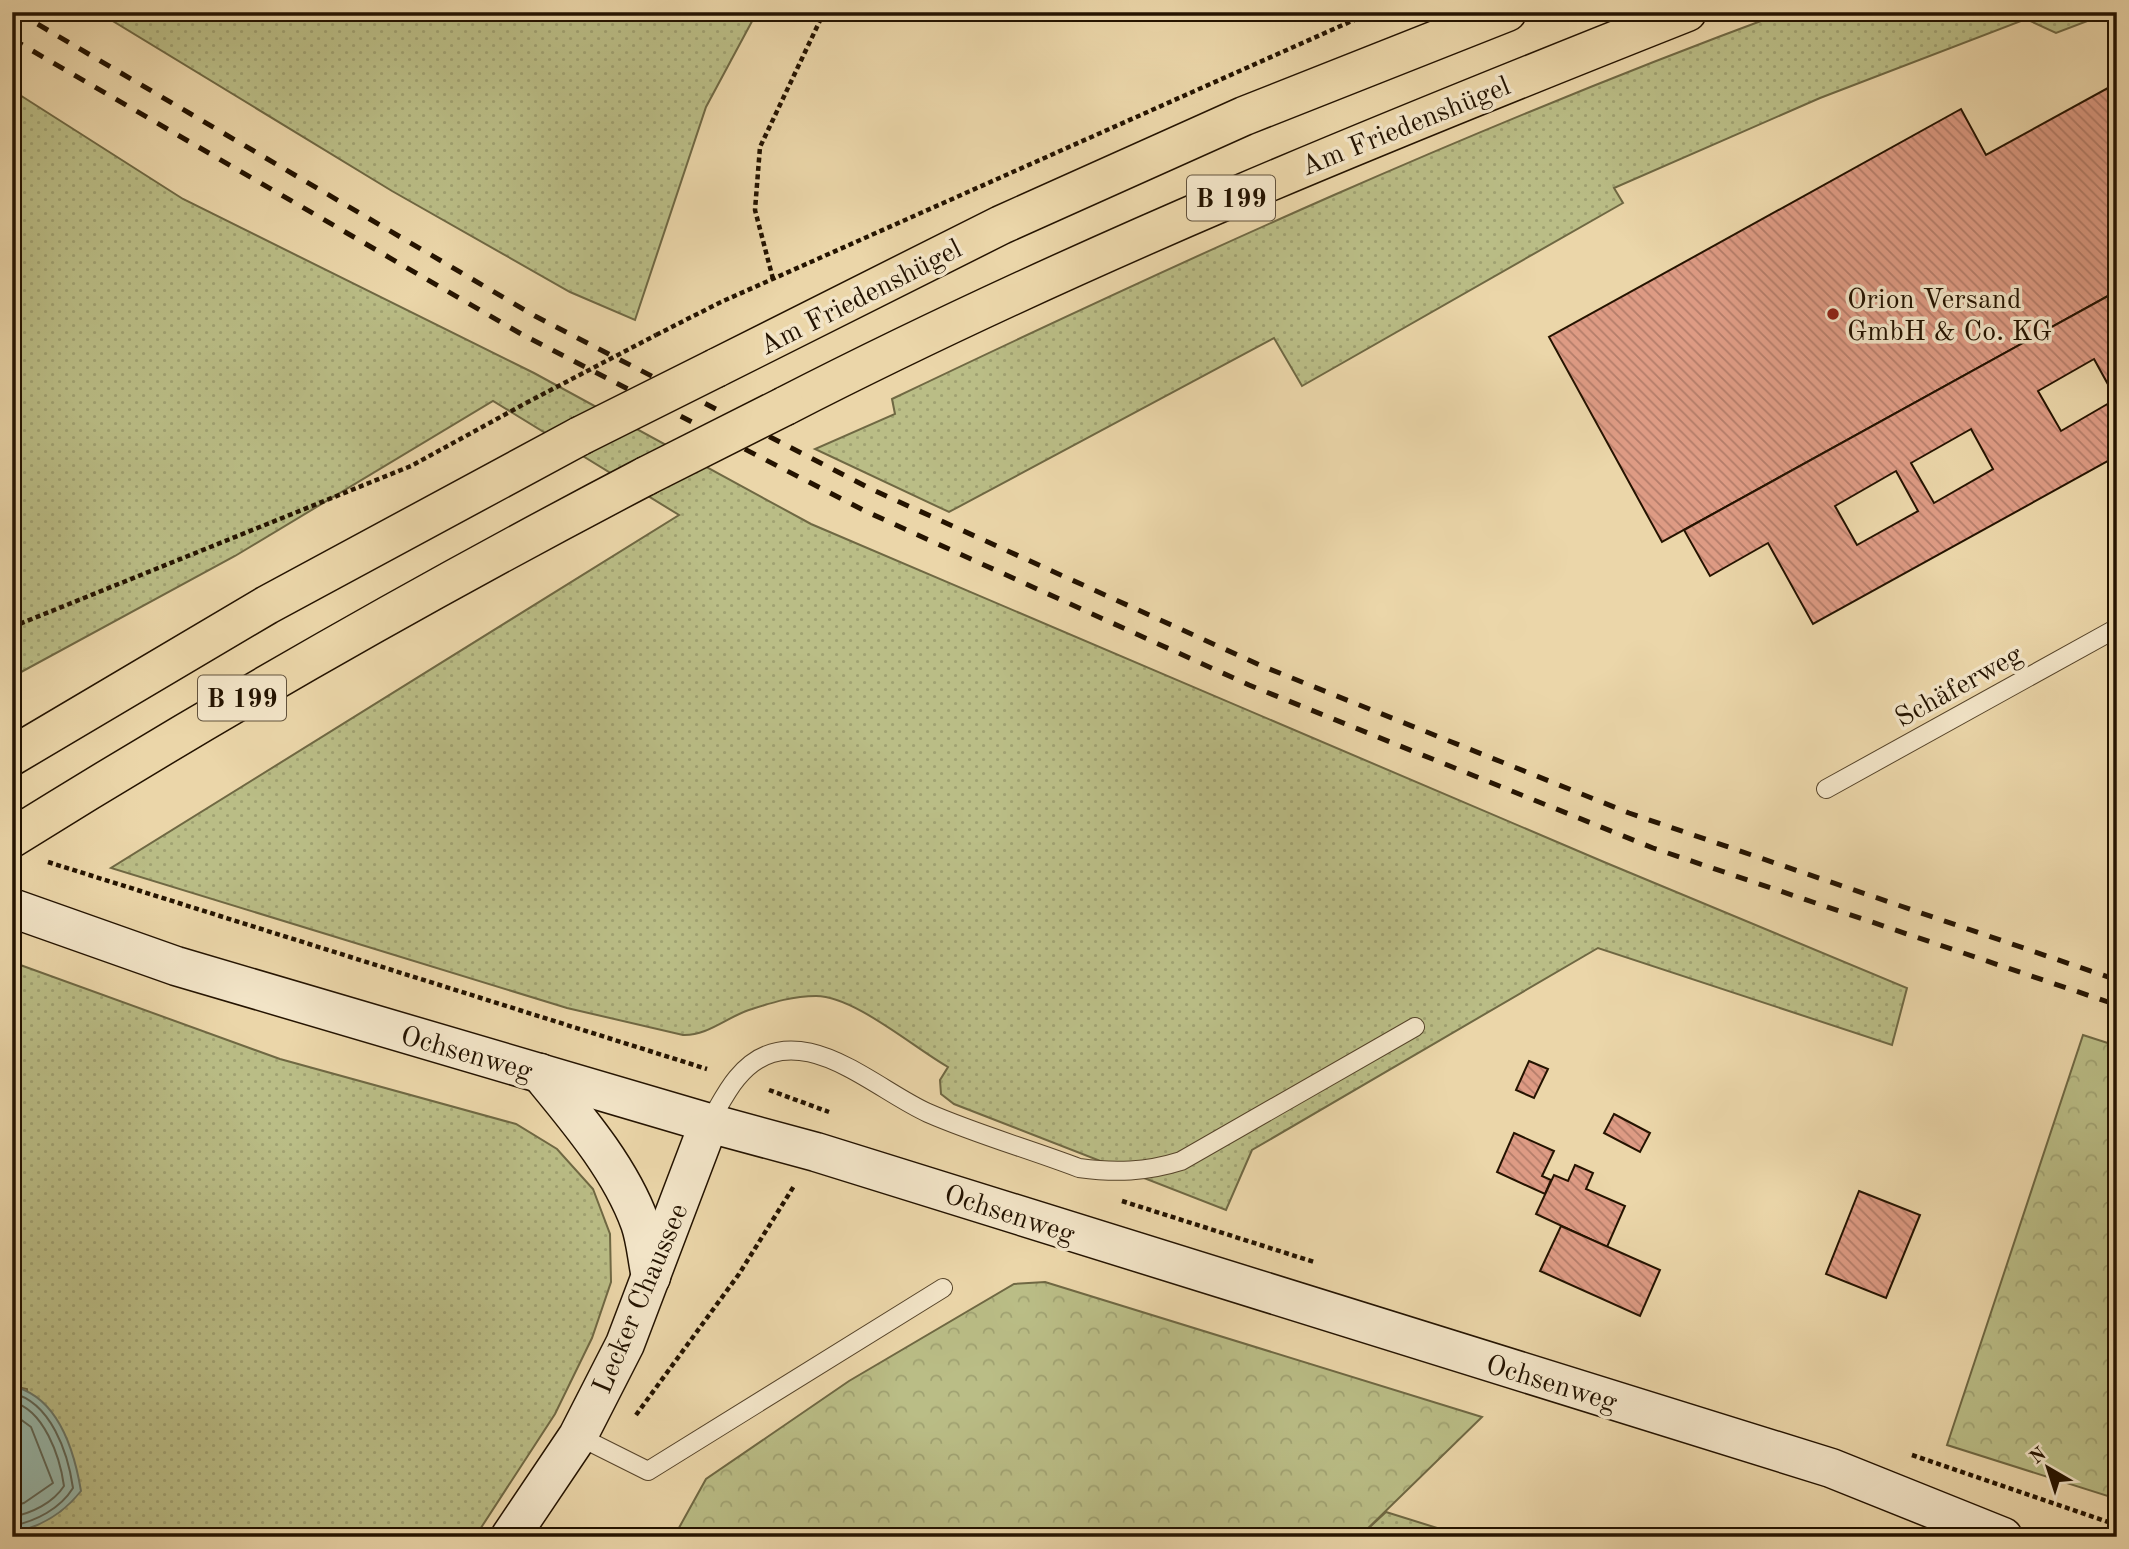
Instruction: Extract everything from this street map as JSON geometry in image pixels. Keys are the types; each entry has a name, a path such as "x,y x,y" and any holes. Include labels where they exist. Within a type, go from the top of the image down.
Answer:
{"highway":[{"name":"Am Friedenshügel","path":"12,756 267,605 580,436 1000,225 1244,116 1507,12"},
{"name":"Am Friedenshügel","path":"23,844 252,692 469,568 785,406 1104,252 1409,122 1687,12"}],"main road":[{"name":"Ochsenweg","path":"12,908 176,966 816,1152 1831,1468 2003,1537"},
{"path":"540,1073 577,1117 618,1179 640,1224 650,1277"},
{"name":"Lecker Chaussee","path":"510,1537 594,1444 625,1344 709,1123"}],"lane":[{"name":"Schäferweg","path":"1826,789 2117,628"},
{"path":"709,1123 737,1078 770,1054 802,1050 838,1060 928,1113 1079,1168 1105,1171 1152,1170 1181,1161 1415,1027"},
{"path":"594,1444 648,1471 943,1288"}],"path":[{"path":"773,279 755,209 761,147 824,12"},
{"path":"12,627 411,466 656,335 773,279 1372,12"},
{"path":"23,844 737,1078 832,1113 816,1152 739,1274 594,1444"}],"green space":[{"path":"98,12 757,12 706,107 635,320 570,292 392,191"},
{"path":"1785,12 2111,12 2056,33 2026,19 1820,98 1614,188 1623,203 1302,386 1274,338 949,512 815,449 895,414 892,399 1223,244 1557,100"},
{"path":"12,90 183,199 534,373 811,524 1907,988 1892,1045 1598,948 1252,1150 1226,1210 954,1104 941,1094 940,1080 948,1067 865,1013 831,998 808,996 768,1004 743,1012 701,1032 683,1035 567,1008 111,868 679,515 493,401 235,556 12,677"},
{"path":"12,962 280,1059 516,1124 557,1149 593,1189 610,1234 611,1282 592,1338 555,1414 475,1537 12,1537 12,1533 34,1528 27,1389 12,1386"},
{"path":"2083,1035 2117,1046 2117,1499 1947,1445"},
{"path":"1045,1282 1482,1417 1359,1537 675,1535 706,1479 849,1381 1014,1284"},
{"path":"1386,1512 1466,1537 1359,1537"}],"water":[{"path":"12,1386 41,1401 61,1426 74,1458 81,1491 51,1518 12,1533"}],"building":[{"name":"Orion Versand GmbH & Co. KG","path":"2117,83 2117,291 1662,542 1549,337 1961,109 1986,155"},
{"path":"2117,291 2117,346 2111,350 2117,361 2117,456 1813,624 1768,543 1710,576 1684,530","holes":["2094,359 2116,399 2061,431 2038,391","1971,429 1993,469 1934,503 1911,463","1896,471 1918,511 1857,545 1835,506"]},
{"path":"1529,1061 1548,1069 1534,1098 1516,1090"},
{"path":"1614,1114 1650,1133 1640,1152 1604,1133"},
{"path":"1514,1133 1554,1151 1542,1176 1551,1180 1545,1194 1497,1172"},
{"path":"1575,1165 1593,1173 1586,1189 1625,1206 1607,1247 1536,1214 1554,1175 1568,1181"},
{"path":"1859,1191 1920,1215 1886,1298 1826,1274"},
{"path":"1561,1226 1660,1270 1640,1316 1540,1271"}],"railway":[{"path":"17,12 535,316 873,490 1262,666 1629,813 2117,980"},
{"path":"12,39 523,335 865,511 1249,685 1653,848 2117,1005"}],"place":[{"name":"Orion Versand GmbH & Co. KG","path":"1833,314"}]}
